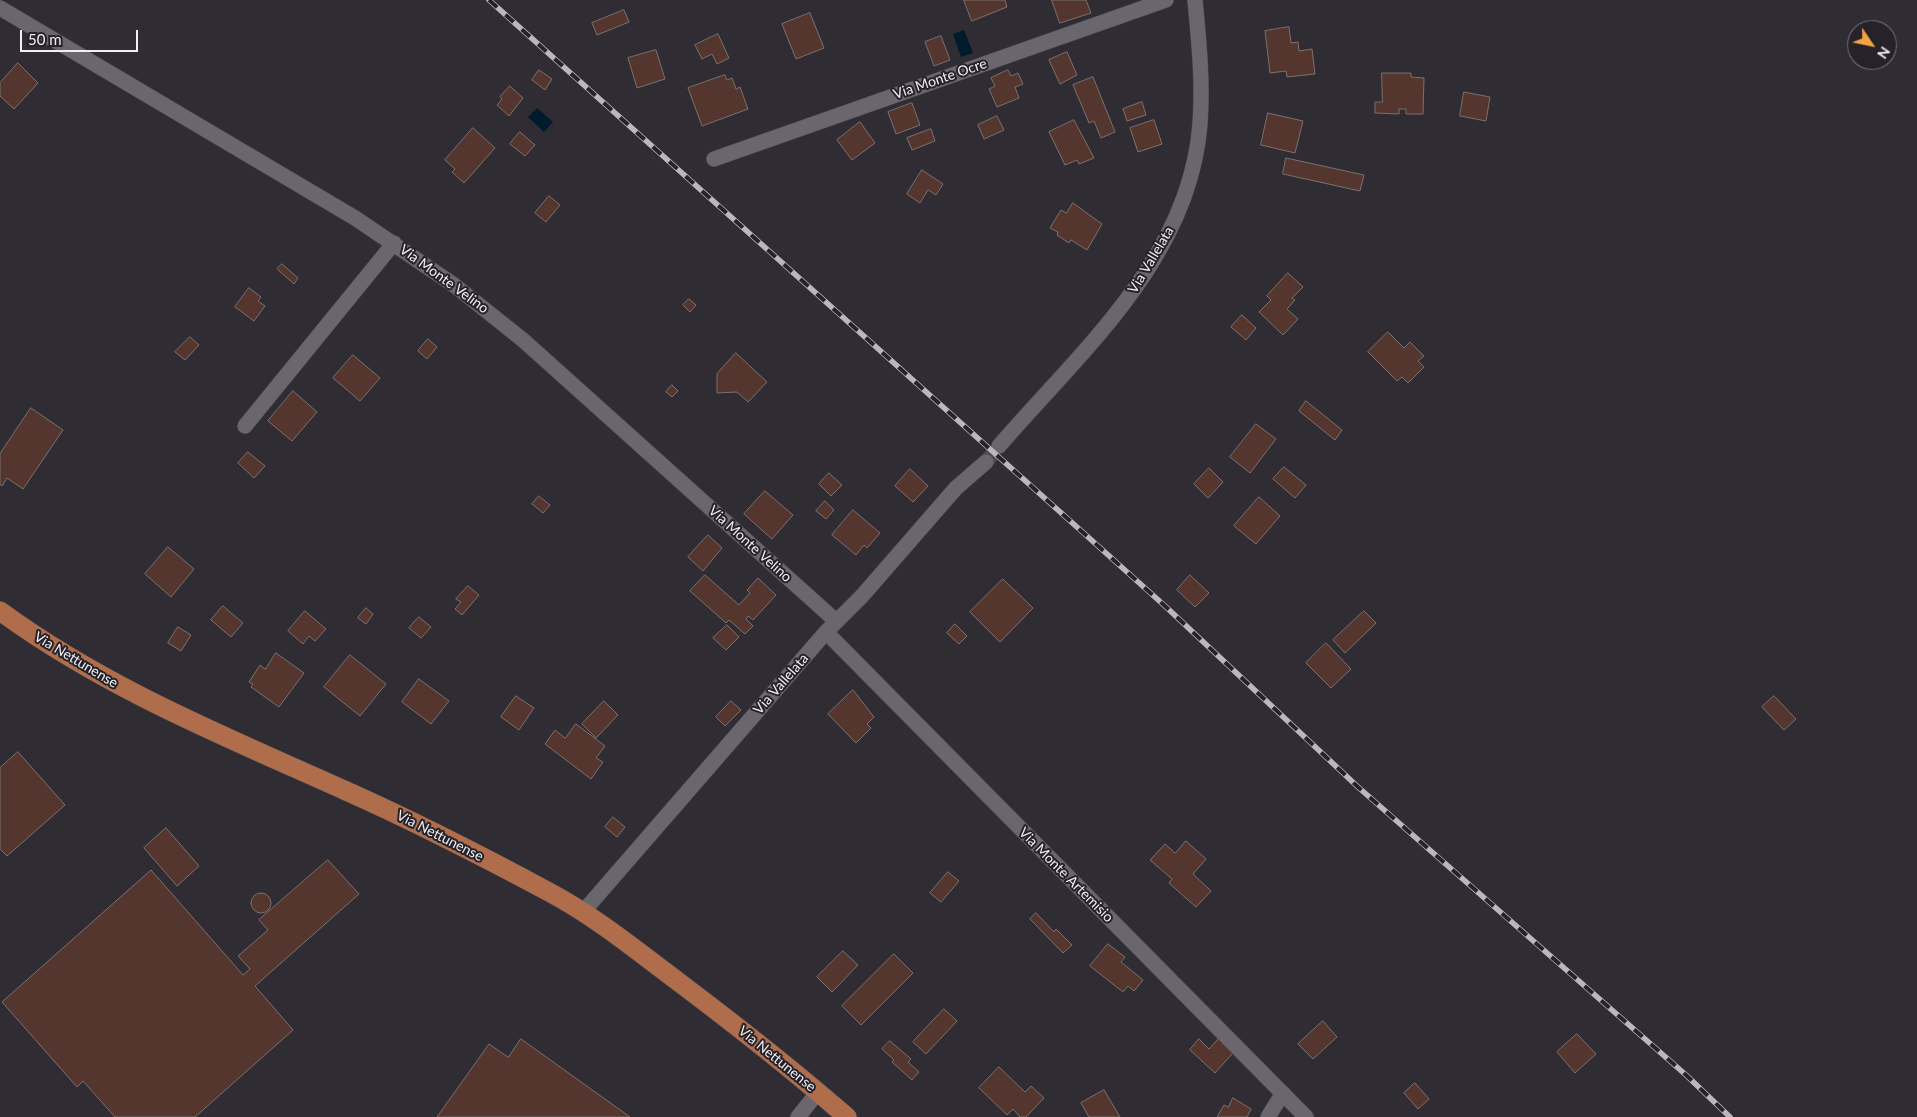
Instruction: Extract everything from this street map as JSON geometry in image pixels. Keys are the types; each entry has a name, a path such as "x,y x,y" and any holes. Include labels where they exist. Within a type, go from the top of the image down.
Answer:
{"main road":[{"name":"Via Nettunense","path":"0,611 68,656 132,692 197,725 417,824 547,891 583,912 613,932 758,1043 847,1117"}],"street":[{"name":"Via Monte Ocre","path":"714,159 1166,0"},
{"name":"Via Vallelata","path":"1000,446 1123,305 1164,244 1176,220 1188,188 1200,126 1202,77 1200,29 1195,0"},
{"name":"Via Monte Velino","path":"0,8 394,243 454,284 506,325 831,627"},
{"path":"245,426 394,243"},
{"name":"Via Vallelata","path":"583,912 831,627 862,596 956,488 986,462"},
{"name":"Via Monte Artemisio","path":"831,627 1306,1117"},
{"path":"798,1117 818,1092"},
{"path":"1268,1117 1283,1094"}],"water":[{"path":"964,30 973,53 961,57 953,34"},
{"path":"537,108 553,122 544,132 528,117"}],"building":[{"path":"964,0 1005,0 1007,7 972,21"},
{"path":"1052,0 1086,0 1091,13 1060,23"},
{"path":"624,10 629,22 597,35 592,23"},
{"path":"810,13 824,48 796,59 782,24"},
{"path":"1289,27 1291,43 1298,42 1299,51 1312,49 1315,74 1287,77 1286,71 1270,73 1265,31"},
{"path":"718,34 729,58 717,64 712,54 702,59 695,45"},
{"path":"941,36 950,60 934,66 925,42"},
{"path":"656,50 665,79 637,88 628,58"},
{"path":"1067,52 1077,75 1060,84 1049,60"},
{"path":"18,63 38,83 14,109 0,96 0,83"},
{"path":"539,70 552,79 545,90 532,80"},
{"path":"1008,70 1011,76 1018,73 1023,84 1015,87 1019,98 997,107 989,89 995,86 991,78"},
{"path":"1382,73 1411,73 1411,77 1424,78 1423,114 1406,114 1406,109 1399,109 1399,114 1375,113 1375,102 1382,102"},
{"path":"725,75 727,80 732,78 736,89 740,87 748,109 702,126 688,88"},
{"path":"1093,77 1115,132 1101,138 1094,121 1089,123 1073,85"},
{"path":"510,86 523,98 509,116 497,105 502,99 500,97"},
{"path":"1464,92 1490,97 1486,121 1460,116"},
{"path":"1142,102 1146,115 1127,121 1123,109"},
{"path":"912,103 920,125 896,134 888,112"},
{"path":"1268,113 1303,121 1295,153 1261,145"},
{"path":"997,116 1004,130 984,139 978,125"},
{"path":"1074,120 1094,158 1079,164 1077,160 1065,165 1049,132"},
{"path":"1154,120 1162,144 1138,152 1130,128"},
{"path":"860,122 875,143 852,160 837,140"},
{"path":"473,128 495,148 464,183 452,172 455,169 445,160"},
{"path":"931,129 935,141 912,150 907,138"},
{"path":"520,132 535,145 525,156 510,144"},
{"path":"1286,158 1364,175 1360,191 1283,174"},
{"path":"922,170 943,184 936,195 928,190 920,203 907,194"},
{"path":"549,196 560,205 546,222 535,213"},
{"path":"1073,203 1102,224 1087,250 1071,240 1069,243 1057,235 1058,232 1050,228 1061,210 1066,213"},
{"path":"282,264 298,278 294,284 277,269"},
{"path":"1288,273 1303,287 1292,298 1295,300 1287,309 1298,319 1283,335 1259,312 1271,300 1267,296"},
{"path":"249,288 261,297 258,301 265,306 254,321 235,307"},
{"path":"689,299 696,305 690,312 683,305"},
{"path":"1242,315 1256,328 1246,340 1231,327"},
{"path":"1388,332 1404,348 1410,342 1424,356 1418,361 1424,367 1408,383 1402,377 1397,381 1368,352"},
{"path":"190,337 199,345 185,360 175,352"},
{"path":"428,339 437,347 427,359 418,351"},
{"path":"736,353 767,382 748,402 737,392 717,393 717,374"},
{"path":"353,355 380,378 360,401 333,378"},
{"path":"672,385 678,391 672,397 666,392"},
{"path":"293,391 317,412 292,441 268,421"},
{"path":"1306,401 1342,430 1335,440 1299,411"},
{"path":"31,408 63,430 23,489 7,478 2,486 0,484 0,454"},
{"path":"1256,424 1276,439 1250,473 1230,457"},
{"path":"248,452 265,466 254,478 238,463"},
{"path":"1284,467 1306,485 1295,498 1273,479"},
{"path":"1209,468 1223,482 1208,498 1194,484"},
{"path":"910,469 928,486 913,502 895,486"},
{"path":"829,473 842,485 831,496 819,484"},
{"path":"765,491 793,515 772,539 744,514"},
{"path":"539,496 550,505 543,513 532,504"},
{"path":"1259,497 1280,516 1256,544 1234,526"},
{"path":"825,501 834,510 826,519 816,511"},
{"path":"853,510 880,533 867,548 864,545 856,555 832,535"},
{"path":"708,535 722,548 703,571 688,557"},
{"path":"168,547 194,569 171,597 145,574"},
{"path":"705,575 739,605 750,593 747,590 758,578 776,595 753,620 748,616 746,619 753,626 745,634 729,620 726,623 690,591"},
{"path":"1190,575 1209,593 1195,607 1177,590"},
{"path":"1003,579 1033,608 1000,642 970,612"},
{"path":"468,586 479,595 462,615 455,609 461,602 456,599"},
{"path":"223,606 243,623 231,637 211,620"},
{"path":"366,608 373,614 366,624 358,618"},
{"path":"305,611 326,629 315,641 309,636 303,644 288,631"},
{"path":"1364,611 1376,623 1345,653 1333,640"},
{"path":"419,617 431,627 421,638 409,628"},
{"path":"955,624 967,636 959,644 947,633"},
{"path":"727,625 739,637 726,650 713,638"},
{"path":"178,627 191,635 181,651 168,643"},
{"path":"1326,643 1351,669 1331,688 1306,663"},
{"path":"276,653 304,673 279,707 251,687 253,684 249,682 260,665 265,669"},
{"path":"350,655 386,684 360,716 324,687"},
{"path":"419,679 449,701 431,724 402,702"},
{"path":"853,690 874,717 867,724 871,728 856,743 828,714"},
{"path":"516,696 534,708 519,730 501,717"},
{"path":"1774,696 1796,719 1784,730 1762,707"},
{"path":"604,701 618,715 596,738 582,724"},
{"path":"731,701 741,710 725,726 716,717"},
{"path":"576,724 605,746 596,758 603,762 591,779 545,744 555,730 565,738"},
{"path":"18,752 65,805 7,856 0,849 0,768"},
{"path":"613,817 625,827 617,837 605,827"},
{"path":"166,828 199,866 177,886 144,848"},
{"path":"1186,841 1206,859 1193,874 1211,891 1196,907 1169,883 1172,879 1150,860 1165,844 1175,853"},
{"path":"328,860 359,894 255,986 293,1030 195,1117 115,1117 83,1081 77,1087 2,1002 151,870 243,975 250,969 238,956 268,930 259,920"},
{"path":"948,872 959,881 941,902 930,893"},
{"path":"261,893 268,896 271,903 268,910 261,913 254,910 251,903 254,896"},
{"path":"1036,913 1054,932 1056,929 1072,945 1063,953 1030,919"},
{"path":"1108,944 1125,957 1121,962 1143,980 1134,991 1128,986 1123,992 1090,966"},
{"path":"843,951 858,965 832,992 817,977"},
{"path":"894,954 913,973 861,1025 842,1006"},
{"path":"944,1009 957,1021 926,1054 913,1042"},
{"path":"1323,1021 1337,1037 1313,1059 1298,1044"},
{"path":"1577,1034 1596,1054 1575,1073 1557,1052"},
{"path":"521,1039 630,1117 437,1117 489,1044 508,1057"},
{"path":"1199,1039 1209,1049 1218,1039 1233,1053 1215,1073 1190,1050"},
{"path":"890,1041 911,1059 908,1062 919,1072 912,1080 892,1062 894,1060 882,1049"},
{"path":"999,1067 1025,1092 1031,1086 1044,1098 1026,1117 1020,1117 1013,1109 1007,1115 979,1088"},
{"path":"1415,1083 1429,1099 1418,1109 1404,1093"},
{"path":"1104,1090 1120,1117 1089,1117 1081,1103"},
{"path":"1233,1098 1251,1109 1247,1117 1217,1117 1224,1105 1228,1107"}],"tunnel":[{"path":"986,462 999,446"}],"railway":[{"path":"489,0 1165,606 1358,787 1686,1075 1730,1117"}]}
